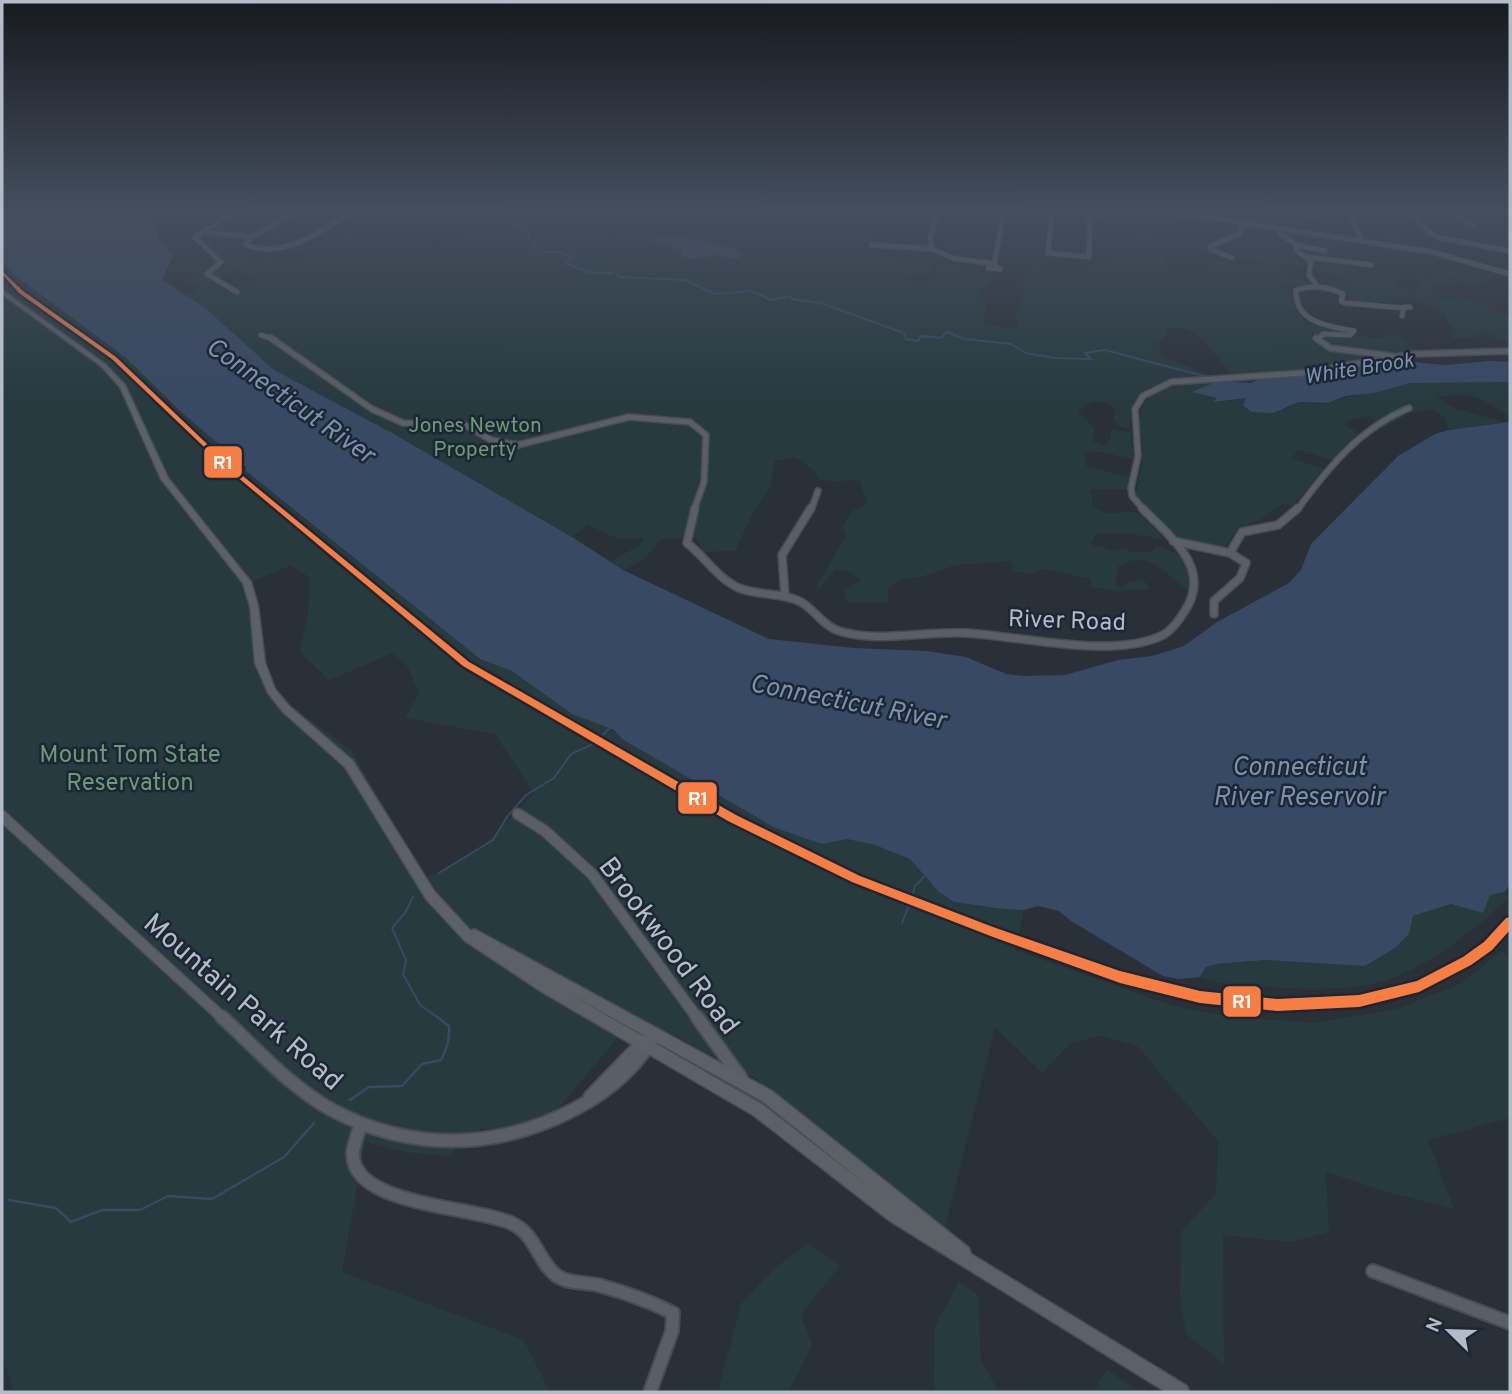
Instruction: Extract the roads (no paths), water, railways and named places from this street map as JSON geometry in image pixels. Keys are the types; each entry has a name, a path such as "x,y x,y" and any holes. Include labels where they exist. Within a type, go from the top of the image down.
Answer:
{"main road":[{"path":"2,292 103,365 123,386 165,479 247,582 254,606 260,663 271,691 286,709 349,764 426,889 457,924 490,953 648,1041 758,1110 895,1216 1181,1392"},
{"path":"648,1041 744,1083 796,1117 987,1271"}],"street":[{"path":"207,274 237,292"},
{"path":"1309,274 1318,287"},
{"path":"1392,356 1368,350 1332,348 1318,342 1315,337 1320,334 1349,335 1354,331 1305,317 1296,300 1296,290 1318,287 1340,292 1343,294 1341,301 1410,307"},
{"path":"1402,316 1403,308"},
{"name":"River Road","path":"261,335 276,340 289,353 357,400 392,419 413,423 463,424 502,444 531,444 567,430 629,416 690,422 706,435 704,482 692,516 687,543 732,584 802,602 824,623 841,632 969,633 1089,643 1145,641 1161,636 1174,625 1194,595 1196,581 1193,566 1132,496 1138,456 1135,409 1143,396 1171,382 1303,373 1392,356 1510,351"},
{"path":"1230,553 1242,532 1277,525 1288,519 1312,487 1363,435 1390,416 1409,408"},
{"path":"785,596 782,555 808,517 818,491"},
{"path":"1173,541 1230,553 1242,559 1246,567 1240,578 1213,601 1214,614"},
{"name":"Brookwood Road","path":"518,814 545,831 592,874 744,1083"},
{"name":"Mountain Park Road","path":"2,816 297,1086 324,1108 360,1126 393,1136 481,1142 521,1134 571,1113 648,1041"},
{"path":"360,1126 351,1149 353,1162 367,1182 391,1194 510,1222 530,1233 541,1257 557,1277 597,1286 673,1313 672,1331 650,1392"},
{"path":"1373,1271 1510,1324"}],"water":[{"name":"Connecticut River Reservoir","path":"13,274 165,274 162,280 204,307 274,370 392,433 572,537 623,570 769,639 854,648 927,651 966,657 1006,674 1023,676 1065,675 1118,660 1152,656 1184,646 1217,622 1289,583 1301,570 1311,544 1398,456 1435,434 1510,422 1510,884 1505,892 1490,895 1483,913 1451,904 1413,916 1409,934 1395,948 1365,966 1265,960 1216,964 1206,967 1200,977 1179,979 1163,976 1071,921 1059,911 1038,906 1024,910 954,902 939,892 910,859 875,845 847,839 822,844 775,828 622,739 614,730 572,714 512,671 480,659 246,471 246,467 181,412 125,357"},
{"path":"1389,360 1445,365 1510,362 1510,382 1410,383 1375,393 1345,396 1328,403 1299,402 1273,413 1251,412 1243,405 1246,398 1213,402 1217,398 1192,392 1218,381 1251,383 1264,377 1293,377"}],"waterway":[{"name":"White Brook","path":"618,274 619,277 685,280 715,294 752,291 771,300 790,296 792,299 821,303 904,333 906,339 918,341 921,336 941,338 947,332 965,339 1011,344 1026,353 1055,358 1091,359 1085,353 1105,350 1204,376"},
{"path":"439,873 493,840 507,817 526,795 554,778 571,754 593,744 611,727"},
{"path":"912,897 915,886 924,877"},
{"path":"413,897 405,913 392,928 406,960 403,974 420,1005 440,1019"},
{"path":"902,923 909,905"},
{"path":"350,1100 369,1087 402,1086 422,1064 441,1060 448,1044 449,1026 437,1017"},
{"path":"9,1200 56,1208 71,1222 102,1210 140,1210 168,1196 212,1199 284,1157 314,1123"}],"water label":[{"name":"Connecticut River","path":"291,400"},
{"name":"Connecticut River","path":"848,701"}],"park label":[{"name":"Jones Newton Property","path":"475,437"},
{"name":"Mount Tom State Reservation","path":"130,768"}]}
